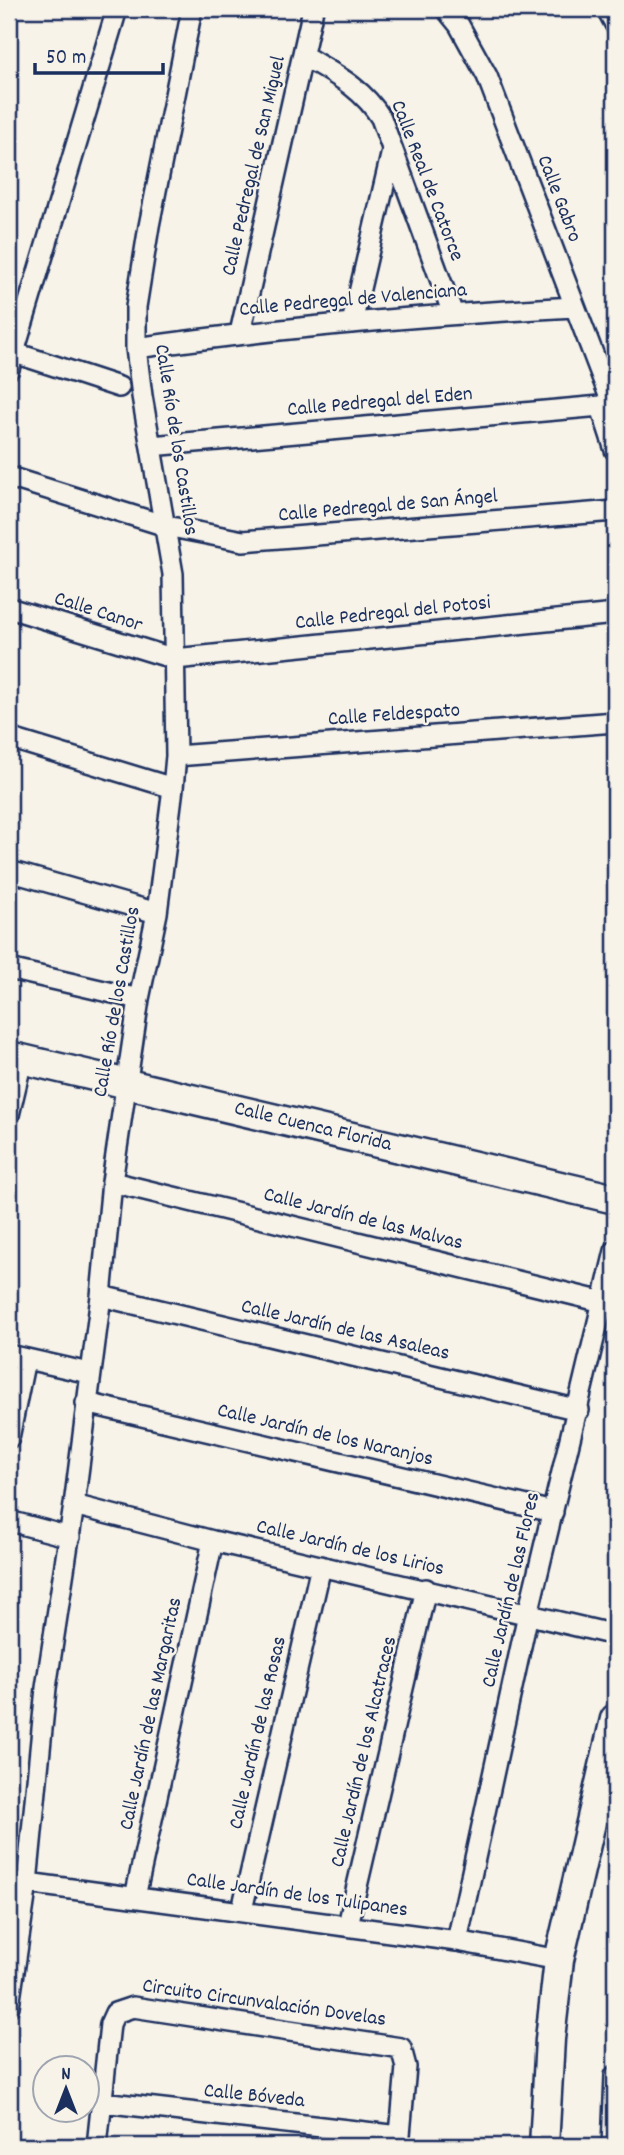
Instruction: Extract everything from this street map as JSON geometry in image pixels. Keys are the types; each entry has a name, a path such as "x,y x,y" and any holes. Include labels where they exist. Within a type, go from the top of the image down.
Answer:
{"street":[{"path":"117,9 10,357 119,387"},
{"name":"Calle Río de los Castillos","path":"9,2006 15,1935 27,1883 46,1688 75,1505 125,1085 139,999 158,913 173,789 176,756 173,574 136,348 141,270 192,9"},
{"name":"Calle Pedregal de San Miguel","path":"240,333 313,9"},
{"name":"Calle Gabro","path":"446,9 459,25 486,76 610,408 615,450"},
{"path":"607,9 615,24"},
{"name":"Calle Real de Catorce","path":"304,56 350,83 369,98 381,118 453,314"},
{"path":"352,323 392,151"},
{"name":"Calle Pedregal de Valenciana","path":"136,348 240,333 453,314 574,307"},
{"name":"Calle Pedregal del Eden","path":"150,446 610,408"},
{"name":"Calle Pedregal de San Ángel","path":"9,477 166,526 243,541 284,540 615,510"},
{"name":"Calle Canor","path":"9,608 175,659"},
{"name":"Calle Pedregal del Potosi","path":"175,659 615,614"},
{"name":"Calle Feldespato","path":"176,756 615,722"},
{"path":"9,738 173,789"},
{"path":"9,871 158,913"},
{"path":"9,969 139,999"},
{"path":"9,1115 16,1058"},
{"name":"Calle Cuenca Florida","path":"16,1058 615,1199"},
{"name":"Calle Jardín de las Malvas","path":"112,1182 603,1302"},
{"name":"Calle Jardín de las Flores","path":"457,1941 528,1614 615,1251"},
{"name":"Calle Jardín de las Asaleas","path":"101,1296 579,1410"},
{"path":"9,1438 17,1357 89,1373"},
{"name":"Calle Jardín de los Naranjos","path":"86,1404 553,1512"},
{"name":"Calle Jardín de los Lirios","path":"75,1505 213,1541 615,1635"},
{"path":"9,1521 70,1537"},
{"name":"Calle Jardín de las Margaritas","path":"135,1897 213,1541"},
{"name":"Calle Jardín de las Rosas","path":"242,1910 321,1566"},
{"name":"Calle Jardín de los Alcatraces","path":"348,1925 426,1589"},
{"path":"544,2146 559,1960 615,1719"},
{"name":"Calle Jardín de los Tulipanes","path":"27,1883 348,1925 559,1960"},
{"name":"Circuito Circunvalación Dovelas","path":"102,2102 110,2024 115,2013 133,2007 401,2048 406,2067 400,2141"},
{"path":"614,2137 615,2076"},
{"name":"Calle Bóveda","path":"102,2102 400,2141"},
{"name":"Circuito Circunvalación Dovelas","path":"97,2146 100,2124"}]}
